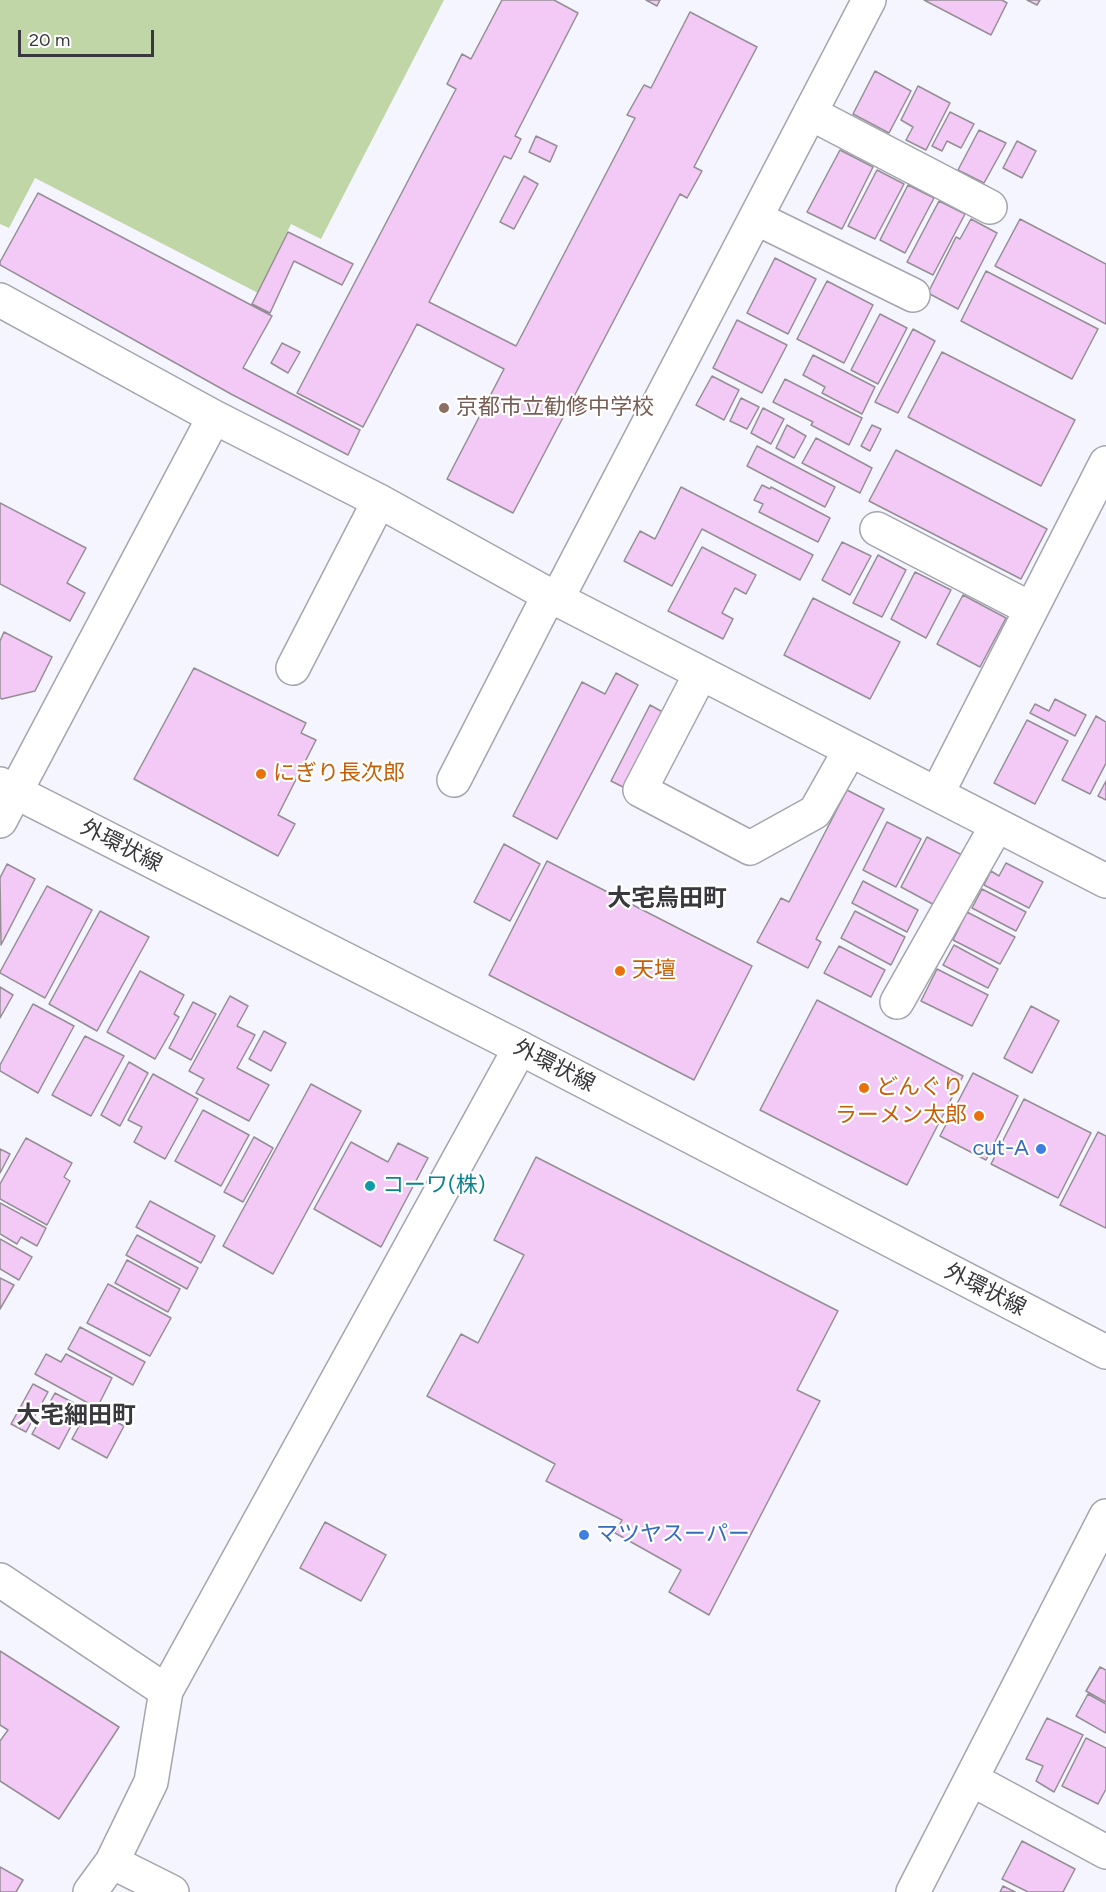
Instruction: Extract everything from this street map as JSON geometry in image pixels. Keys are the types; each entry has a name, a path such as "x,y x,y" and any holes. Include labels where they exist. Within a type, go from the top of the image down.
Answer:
{"street":[{"path":"454,780 756,218 869,0"},
{"path":"810,113 990,207"},
{"path":"756,218 913,295"},
{"path":"0,300 214,417 379,501 553,597 1106,881"},
{"path":"5,799 214,417"},
{"path":"937,794 1106,463"},
{"path":"293,668 379,501"},
{"path":"877,529 1031,609"},
{"path":"701,673 640,790 750,848 815,812 850,750"},
{"name":"外環状線","path":"5,799 520,1048 1106,1352"},
{"path":"897,1002 997,825"},
{"path":"90,1892 112,1862 151,1782 166,1691 520,1048"},
{"path":"913,1892 1106,1516"},
{"path":"0,1580 166,1691"},
{"path":"971,1779 1106,1852"},
{"path":"112,1862 172,1892"}],"green space":[{"path":"0,0 444,0 321,239 291,224 258,293 35,178 9,228 0,224"}],"building":[{"path":"502,0 554,0 578,13 515,136 521,139 511,159 504,156 429,302 516,346 635,118 627,115 644,85 651,88 690,12 757,47 694,167 702,171 687,198 680,194 513,513 447,479 504,369 417,324 363,427 297,393 456,89 447,84 462,54 471,59"},
{"path":"646,0 660,0 657,6"},
{"path":"924,0 1002,0 1007,3 991,35"},
{"path":"1027,0 1040,0 1037,5"},
{"path":"875,71 911,91 889,133 853,114"},
{"path":"918,86 950,103 926,150 906,140 913,127 901,120"},
{"path":"950,112 974,124 961,148 947,141 942,151 932,146"},
{"path":"979,130 1006,143 984,183 958,170"},
{"path":"536,136 557,146 550,162 529,152"},
{"path":"1017,141 1036,151 1022,178 1003,168"},
{"path":"840,150 873,167 842,229 807,212"},
{"path":"877,170 904,184 875,239 848,226"},
{"path":"524,176 538,184 514,229 500,222"},
{"path":"908,185 934,198 905,253 880,240"},
{"path":"38,193 272,316 243,368 360,430 348,455 231,394 0,265"},
{"path":"939,201 965,214 933,275 907,262"},
{"path":"971,219 997,233 958,309 928,293 956,237 960,239"},
{"path":"1020,219 1106,264 1106,324 995,266"},
{"path":"288,232 353,264 342,285 294,261 270,313 252,304"},
{"path":"775,258 816,279 788,334 747,313"},
{"path":"986,271 1098,329 1072,379 961,321"},
{"path":"827,281 873,305 844,363 797,339"},
{"path":"880,314 907,328 878,384 851,370"},
{"path":"737,320 787,345 762,393 713,368"},
{"path":"913,329 935,341 898,413 875,402"},
{"path":"282,343 300,352 288,373 271,363"},
{"path":"942,352 1075,420 1041,486 908,417"},
{"path":"813,355 875,387 862,414 822,393 825,387 803,375"},
{"path":"712,376 739,390 724,420 696,405"},
{"path":"785,379 862,418 849,445 811,425 813,422 773,402"},
{"path":"741,398 759,407 747,429 730,421"},
{"path":"763,408 784,419 771,444 751,433"},
{"path":"787,425 806,436 794,458 776,448"},
{"path":"872,425 881,429 870,451 861,446"},
{"path":"816,438 872,468 860,493 802,463"},
{"path":"757,446 835,487 825,507 747,466"},
{"path":"896,450 1047,529 1021,579 869,501"},
{"path":"762,485 770,489 771,487 830,518 818,542 759,512 763,504 754,500"},
{"path":"681,487 813,555 800,580 702,529 672,586 624,561 640,531 655,539"},
{"path":"0,503 86,548 67,583 85,593 70,621 0,584"},
{"path":"842,542 871,556 850,595 822,580"},
{"path":"702,547 756,575 746,594 735,588 722,613 733,619 723,639 668,611"},
{"path":"878,555 906,570 882,617 853,603"},
{"path":"915,572 951,590 926,638 891,619"},
{"path":"963,595 1006,618 980,667 937,644"},
{"path":"813,598 900,642 870,699 784,655"},
{"path":"4,632 52,657 35,691 2,699 0,698 0,641"},
{"path":"194,668 306,723 301,733 316,740 278,815 295,824 278,856 134,779"},
{"path":"616,673 638,685 557,839 513,816 582,682 605,694"},
{"path":"1055,699 1086,715 1075,736 1030,713 1035,704 1049,711"},
{"path":"650,705 670,716 631,791 611,781"},
{"path":"1096,716 1106,722 1106,763 1090,794 1062,780"},
{"path":"1027,720 1068,741 1035,804 994,783"},
{"path":"1106,781 1106,800 1098,796"},
{"path":"847,790 884,809 816,939 821,942 808,968 757,942 781,898 789,902"},
{"path":"887,822 921,839 896,887 863,870"},
{"path":"927,837 966,857 940,908 901,887"},
{"path":"504,844 540,864 510,921 474,902"},
{"name":"天壇","path":"547,861 752,966 694,1080 489,975"},
{"path":"1006,863 1043,882 1029,908 984,885 991,871 999,876"},
{"path":"7,864 35,879 1,945 0,878"},
{"path":"863,881 918,910 907,932 852,903"},
{"path":"47,886 92,910 45,998 0,972"},
{"path":"982,889 1026,912 1016,931 972,908"},
{"path":"100,911 149,937 97,1031 49,1004"},
{"path":"855,911 905,937 891,965 841,938"},
{"path":"967,912 1015,937 1000,964 953,940"},
{"path":"954,945 998,969 988,988 943,965"},
{"path":"839,946 885,970 871,997 824,973"},
{"path":"937,969 988,995 972,1026 921,1001"},
{"path":"140,971 184,995 174,1014 179,1017 155,1059 107,1032"},
{"path":"0,987 13,995 0,1018"},
{"path":"230,996 248,1006 237,1026 255,1035 237,1068 269,1085 249,1121 196,1093 204,1079 189,1071"},
{"path":"817,1000 963,1076 907,1185 760,1110"},
{"path":"193,1002 216,1014 191,1060 169,1048"},
{"path":"33,1004 74,1026 38,1093 0,1071 0,1065"},
{"path":"1031,1006 1059,1021 1032,1073 1004,1058"},
{"path":"264,1031 286,1043 271,1071 249,1059"},
{"path":"85,1036 124,1056 91,1116 52,1095"},
{"path":"129,1062 148,1073 120,1126 101,1115"},
{"name":"ラーメン太郎","path":"973,1073 1018,1096 986,1160 940,1136"},
{"path":"153,1074 198,1099 165,1159 134,1142 142,1127 128,1120"},
{"path":"311,1084 361,1111 273,1274 223,1246"},
{"name":"cut-A","path":"1024,1099 1091,1133 1058,1198 991,1164"},
{"path":"203,1110 249,1135 221,1186 175,1161"},
{"path":"1098,1132 1106,1136 1106,1228 1060,1205"},
{"path":"254,1137 273,1148 243,1202 224,1192"},
{"path":"26,1138 72,1163 64,1177 70,1181 47,1225 0,1199 0,1184"},
{"name":"コーワ(株)","path":"351,1142 388,1162 398,1143 428,1158 381,1247 314,1209"},
{"path":"0,1149 10,1154 0,1173"},
{"path":"536,1157 838,1311 797,1390 820,1401 709,1615 669,1592 681,1570 615,1533 622,1520 546,1481 555,1464 427,1396 461,1334 478,1343 524,1255 494,1240"},
{"path":"150,1201 215,1236 201,1263 136,1227"},
{"path":"0,1203 46,1228 37,1246 21,1237 17,1244 0,1234"},
{"path":"137,1235 198,1268 187,1289 126,1255"},
{"path":"0,1239 32,1257 19,1280 0,1269"},
{"path":"127,1260 180,1289 168,1312 115,1283"},
{"path":"0,1278 14,1285 0,1309"},
{"path":"108,1284 171,1318 150,1356 87,1323"},
{"path":"80,1327 145,1362 133,1385 68,1349"},
{"path":"46,1354 61,1362 66,1354 112,1378 97,1408 35,1374"},
{"path":"33,1384 48,1392 26,1432 11,1424"},
{"path":"55,1393 81,1407 59,1449 32,1434"},
{"path":"89,1408 124,1426 107,1458 72,1439"},
{"path":"325,1522 386,1555 361,1601 300,1568"},
{"path":"0,1651 119,1727 59,1819 0,1781 0,1741 8,1730 0,1725"},
{"path":"1100,1667 1106,1670 1106,1702 1086,1691"},
{"path":"1088,1694 1106,1704 1106,1733 1076,1716"},
{"path":"1047,1718 1083,1735 1054,1792 1036,1781 1043,1766 1026,1759"},
{"path":"1086,1738 1106,1748 1106,1789 1098,1804 1062,1786"},
{"path":"1022,1841 1075,1869 1063,1892 1028,1892 1002,1879"},
{"path":"0,1867 23,1880 16,1892 0,1892"},
{"path":"1003,1886 1015,1892 1000,1892"}],"place":[{"name":"京都市立勧修中学校","path":"444,408"},
{"name":"にぎり長次郎","path":"261,774"},
{"name":"天壇","path":"620,971"},
{"name":"どんぐり","path":"864,1088"},
{"name":"ラーメン太郎","path":"979,1116"},
{"name":"cut-A","path":"1041,1149"},
{"name":"コーワ(株)","path":"370,1186"},
{"name":"マツヤスーパー","path":"584,1535"}],"district":[{"name":"大宅烏田町","path":"667,899"},
{"name":"大宅細田町","path":"76,1416"}]}
